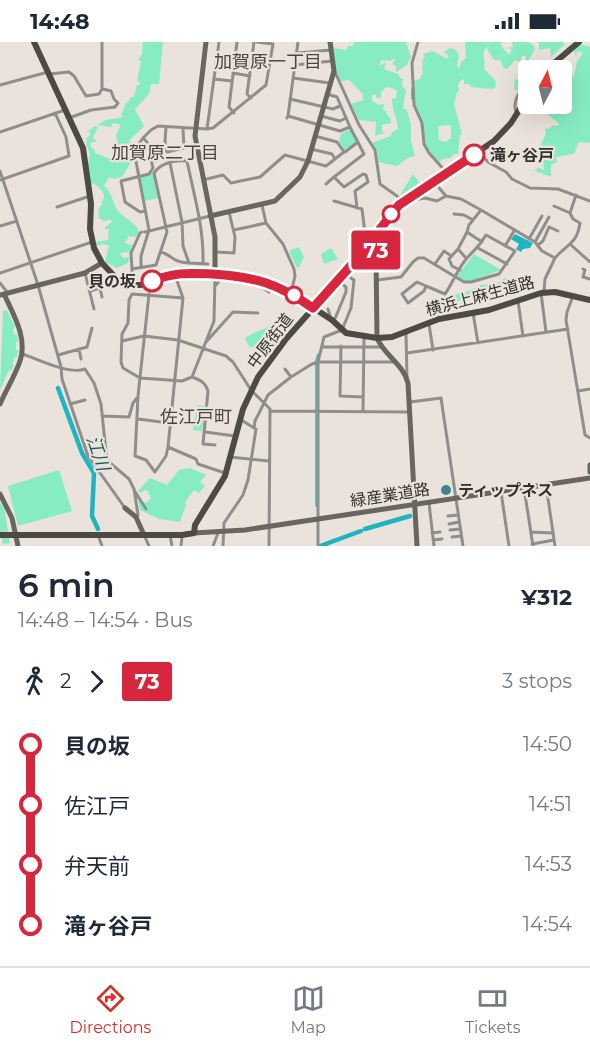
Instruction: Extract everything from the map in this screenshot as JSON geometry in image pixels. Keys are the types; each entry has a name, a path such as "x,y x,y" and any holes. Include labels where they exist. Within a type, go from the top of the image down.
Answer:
{"main road":[{"name":"横浜上麻生道路","path":"34,42 84,153 90,196 92,242 102,263 117,279 127,285 141,285 174,273 245,276 291,293 350,334 377,338 392,337 445,317 473,313 542,293 555,292 590,300"},
{"path":"555,60 574,42"},
{"path":"556,60 579,42"},
{"path":"363,252 376,255 380,229 407,199 500,136 518,113"},
{"name":"中原街道","path":"194,533 195,525 226,474 240,419 251,390 271,359 363,252"},
{"path":"0,533 194,533"},
{"path":"13,533 182,535 194,533"}],"street":[{"path":"0,85 48,73 69,72 86,96 96,96 102,89 102,42"},
{"path":"192,377 214,321 216,252 196,152 195,129 206,42"},
{"path":"207,129 219,42"},
{"path":"234,112 229,107 237,42"},
{"path":"141,267 146,231 145,211 137,176 135,153 144,138 154,127 207,129 220,124 250,98 267,82 273,43 256,42 247,94 250,98"},
{"path":"298,42 287,117 340,131 350,127"},
{"path":"330,42 334,71 359,124 375,150 381,185 407,199 425,198 436,202 446,196"},
{"path":"418,42 412,63 412,92 415,111 423,126 424,144 447,173"},
{"path":"297,53 331,50"},
{"path":"295,65 333,61"},
{"path":"161,252 177,262 206,264 204,239 200,219 187,161 164,164 154,173 166,226 167,232 156,265 132,270 132,248 140,233 146,231 166,226 182,222 200,219 262,205 275,201 283,194 300,177 308,161 334,71"},
{"path":"233,73 250,76"},
{"path":"293,78 330,83"},
{"path":"214,79 232,81"},
{"path":"69,118 92,110 115,107 118,103 111,91 102,89"},
{"path":"326,184 364,154 337,97 327,94"},
{"path":"518,96 515,107 518,113"},
{"path":"290,99 333,109 340,106"},
{"path":"0,132 65,110"},
{"path":"1,179 69,156 67,140 55,113"},
{"path":"321,116 339,121 346,118"},
{"path":"166,127 165,141 168,152 184,148 183,128"},
{"path":"67,140 78,136"},
{"path":"315,136 337,142 344,152"},
{"path":"144,138 153,168 149,174 121,181 125,202 140,212 145,211"},
{"path":"203,180 223,175 231,183 260,177 285,155 326,166 358,142"},
{"path":"311,148 332,154 335,159"},
{"path":"479,152 488,162 506,172 512,179 530,188 558,189 590,201"},
{"path":"170,163 182,222 183,246 189,263"},
{"path":"0,171 38,285 58,355 61,375 88,456 125,508 136,517 149,546"},
{"path":"334,177 344,187 363,174 366,175 368,182 355,191 357,208"},
{"path":"434,181 446,196 461,199 481,210 555,258"},
{"path":"570,213 576,195"},
{"path":"57,207 90,196"},
{"path":"334,201 362,209 365,233 363,252"},
{"path":"262,205 266,223 283,244 294,269 295,276 291,293"},
{"path":"546,332 542,293 545,279 555,258 571,245 577,236 580,223 573,219 570,213 554,206"},
{"path":"460,270 449,261 450,255 458,249 473,220 481,210"},
{"path":"216,252 234,253 234,230 229,212"},
{"path":"454,214 464,215 473,220"},
{"path":"529,239 542,216"},
{"path":"536,244 549,217"},
{"path":"0,226 17,221"},
{"path":"234,230 266,223"},
{"path":"536,244 543,241 549,227 558,231"},
{"path":"505,246 514,231"},
{"path":"467,232 482,242"},
{"path":"375,280 401,277 412,262 418,258 424,258 456,276 464,282 471,282 499,274 514,251 486,235 478,248 467,258 460,270 456,276 445,294 417,282 402,294 408,303 424,291 426,286"},
{"path":"0,273 92,242"},
{"path":"571,245 590,262"},
{"path":"478,248 507,264"},
{"path":"458,249 467,258"},
{"path":"435,264 444,251 450,255"},
{"path":"376,255 377,338 382,348 407,378"},
{"path":"3,294 85,273 102,263"},
{"path":"583,269 585,270 583,277 590,279"},
{"path":"85,273 94,309"},
{"path":"149,294 138,396 135,456 146,460 155,472 166,456 168,447 183,298 174,273"},
{"path":"318,546 318,362 324,337 342,330 351,308 354,280 345,274"},
{"path":"214,286 221,279 236,280 256,285 269,292 273,285"},
{"path":"333,321 346,292 346,287 338,281"},
{"path":"0,283 19,327 21,353 19,363 0,404"},
{"path":"90,291 100,288 102,297"},
{"path":"183,298 136,293 130,296 128,323 122,334 121,363 123,368 140,378 182,381 192,377 201,381 207,391 204,444 215,445"},
{"path":"573,296 566,313 585,435 590,438"},
{"path":"518,301 523,336"},
{"path":"328,309 333,321"},
{"path":"204,346 233,312 258,313"},
{"path":"473,313 478,343"},
{"path":"429,322 433,350"},
{"path":"58,355 87,347 92,328"},
{"path":"407,353 568,329"},
{"path":"406,332 416,545"},
{"path":"122,341 144,336 178,340 204,346 228,357 251,390 270,411 269,546"},
{"path":"363,411 364,336"},
{"path":"341,346 340,396 363,397"},
{"path":"322,347 382,348"},
{"path":"79,349 81,359"},
{"path":"21,353 61,367 82,371 86,369 94,383 101,404 109,462 129,478 146,508"},
{"path":"213,546 224,523 246,488 256,429 254,428 255,421 268,395 291,377 318,362 394,362"},
{"path":"285,369 291,377"},
{"path":"578,391 590,389"},
{"path":"102,416 129,417 133,403 138,396"},
{"path":"410,402 441,398 463,546"},
{"path":"70,404 83,399"},
{"path":"270,411 410,412"},
{"path":"138,419 170,423"},
{"path":"240,419 254,428"},
{"path":"206,432 235,436"},
{"path":"168,447 189,454 196,459 198,464 226,474"},
{"path":"230,458 269,461"},
{"path":"590,465 590,472"},
{"name":"緑産業道路","path":"194,533 270,527 590,478"},
{"path":"546,485 555,546"},
{"path":"524,488 532,545 554,540"},
{"path":"134,489 138,515 136,517"},
{"path":"501,492 509,546"},
{"path":"0,494 12,518 13,533 18,546"},
{"path":"429,503 434,546"},
{"path":"448,516 458,514"},
{"path":"449,524 459,522"},
{"path":"450,530 460,529"},
{"path":"221,532 223,546"},
{"path":"432,533 440,532"},
{"path":"530,532 553,533"},
{"path":"98,535 102,546"},
{"path":"170,535 172,546"},
{"path":"181,546 182,535"},
{"path":"452,537 461,536"},
{"path":"433,540 442,539"}],"green space":[{"path":"143,42 163,42 159,84 151,84 149,94 135,109 144,126 129,141 135,146 131,149 130,164 122,177 114,179 109,177 104,186 118,211 139,231 136,237 129,236 125,243 132,245 130,252 120,253 123,258 130,257 128,263 117,268 105,262 109,246 104,244 95,246 95,242 108,240 109,229 105,227 112,222 110,219 103,222 99,219 98,211 103,205 101,203 104,194 94,183 90,186 87,169 90,154 86,144 87,139 85,139 91,134 88,131 95,126 98,127 93,138 97,142 91,142 91,147 95,153 118,161 120,151 116,136 119,124 113,123 111,127 97,125 106,120 123,117 121,115 126,103 134,97 137,85 140,85 137,81 141,61 138,60 142,54"},
{"path":"331,42 334,48 346,50 348,46 353,46 354,42 406,42 411,57 407,65 396,72 396,66 392,64 395,58 391,61 381,60 380,66 386,62 384,69 398,74 403,79 402,85 406,90 403,108 407,110 411,125 411,141 415,156 397,166 378,162 377,151 372,143 391,136 392,132 398,129 392,99 396,98 397,91 386,87 381,92 381,98 377,98 375,94 372,95 372,101 379,105 384,104 383,110 391,119 391,123 382,125 382,131 385,133 375,136 376,122 359,120 351,104 363,100 363,94 349,80 341,81 335,70"},
{"path":"465,42 501,42 509,55 512,49 507,48 513,47 512,42 528,42 535,49 529,60 522,56 521,60 515,60 507,69 500,60 494,60 487,49 490,46 484,50 484,69 495,80 496,87 493,89 471,87 469,84 464,84 464,79 460,81 454,104 462,134 458,154 439,162 429,151 426,143 416,111 412,84 420,79 423,72 425,57 423,54 433,51 447,59 449,56 444,52 450,48 456,50 459,56 457,66 459,69 461,62 466,58","holes":["451,125 451,138 446,142 439,140 438,126"]},
{"path":"539,42 565,44 551,57 550,48 539,50"},
{"path":"579,44 590,47 590,143 579,142 574,154 556,157 557,162 551,165 551,177 533,170 537,170 537,167 544,170 543,158 533,159 528,156 527,148 537,152 546,134 545,128 558,126 559,124 547,114 572,114 572,76 574,76 577,62 583,53 577,51 576,57 574,50"},
{"path":"518,76 518,91 514,89 515,79 517,80"},
{"path":"351,129 357,142 344,150 339,142 341,134"},
{"path":"153,173 158,198 144,201 139,176"},
{"path":"413,174 419,182 401,197 400,195"},
{"path":"299,247 304,257 297,268 289,251"},
{"path":"331,248 338,259 324,264 321,254"},
{"path":"474,254 501,270 465,281 457,276"},
{"path":"505,278 511,281 457,302 455,294 464,293 481,285 496,284"},
{"path":"7,310 15,327 13,328 14,335 17,334 16,350 18,350 12,370 9,370 0,390 3,311"},
{"path":"270,326 277,331 268,347 259,349 256,345 250,348 246,337"},
{"path":"197,405 205,406 202,431 193,430"},
{"path":"190,468 206,475 200,482 205,486 199,493 194,490 185,502 180,522 159,519 140,510 138,499 145,503 151,499 148,491 140,493 138,491 150,478 167,485 179,470"},
{"path":"59,470 72,511 18,526 8,486"},
{"path":"0,502 4,508 10,543 3,544 0,533"}],"water":[{"path":"515,234 533,243 530,248 523,249 521,252 516,249 519,244 511,239"}],"waterway":[{"path":"412,89 412,99"},
{"path":"316,506 316,361 318,354"},
{"name":"江川","path":"58,388 82,453 94,473 92,516 98,529"},
{"name":"江川","path":"365,529 410,516"},
{"name":"江川","path":"320,546 361,531"}],"bus line":[{"name":"73","path":"152,281 174,273 245,276 281,288 313,308 363,252 376,255 380,229 399,205 474,155"}],"place":[{"name":"滝ヶ谷戸","path":"474,155"},
{"name":"貝の坂","path":"152,281"},
{"name":"ティップネス","path":"446,490"}],"district":[{"name":"加賀原一丁目","path":"268,62"},
{"name":"加賀原二丁目","path":"165,153"},
{"name":"佐江戸町","path":"196,417"}]}
